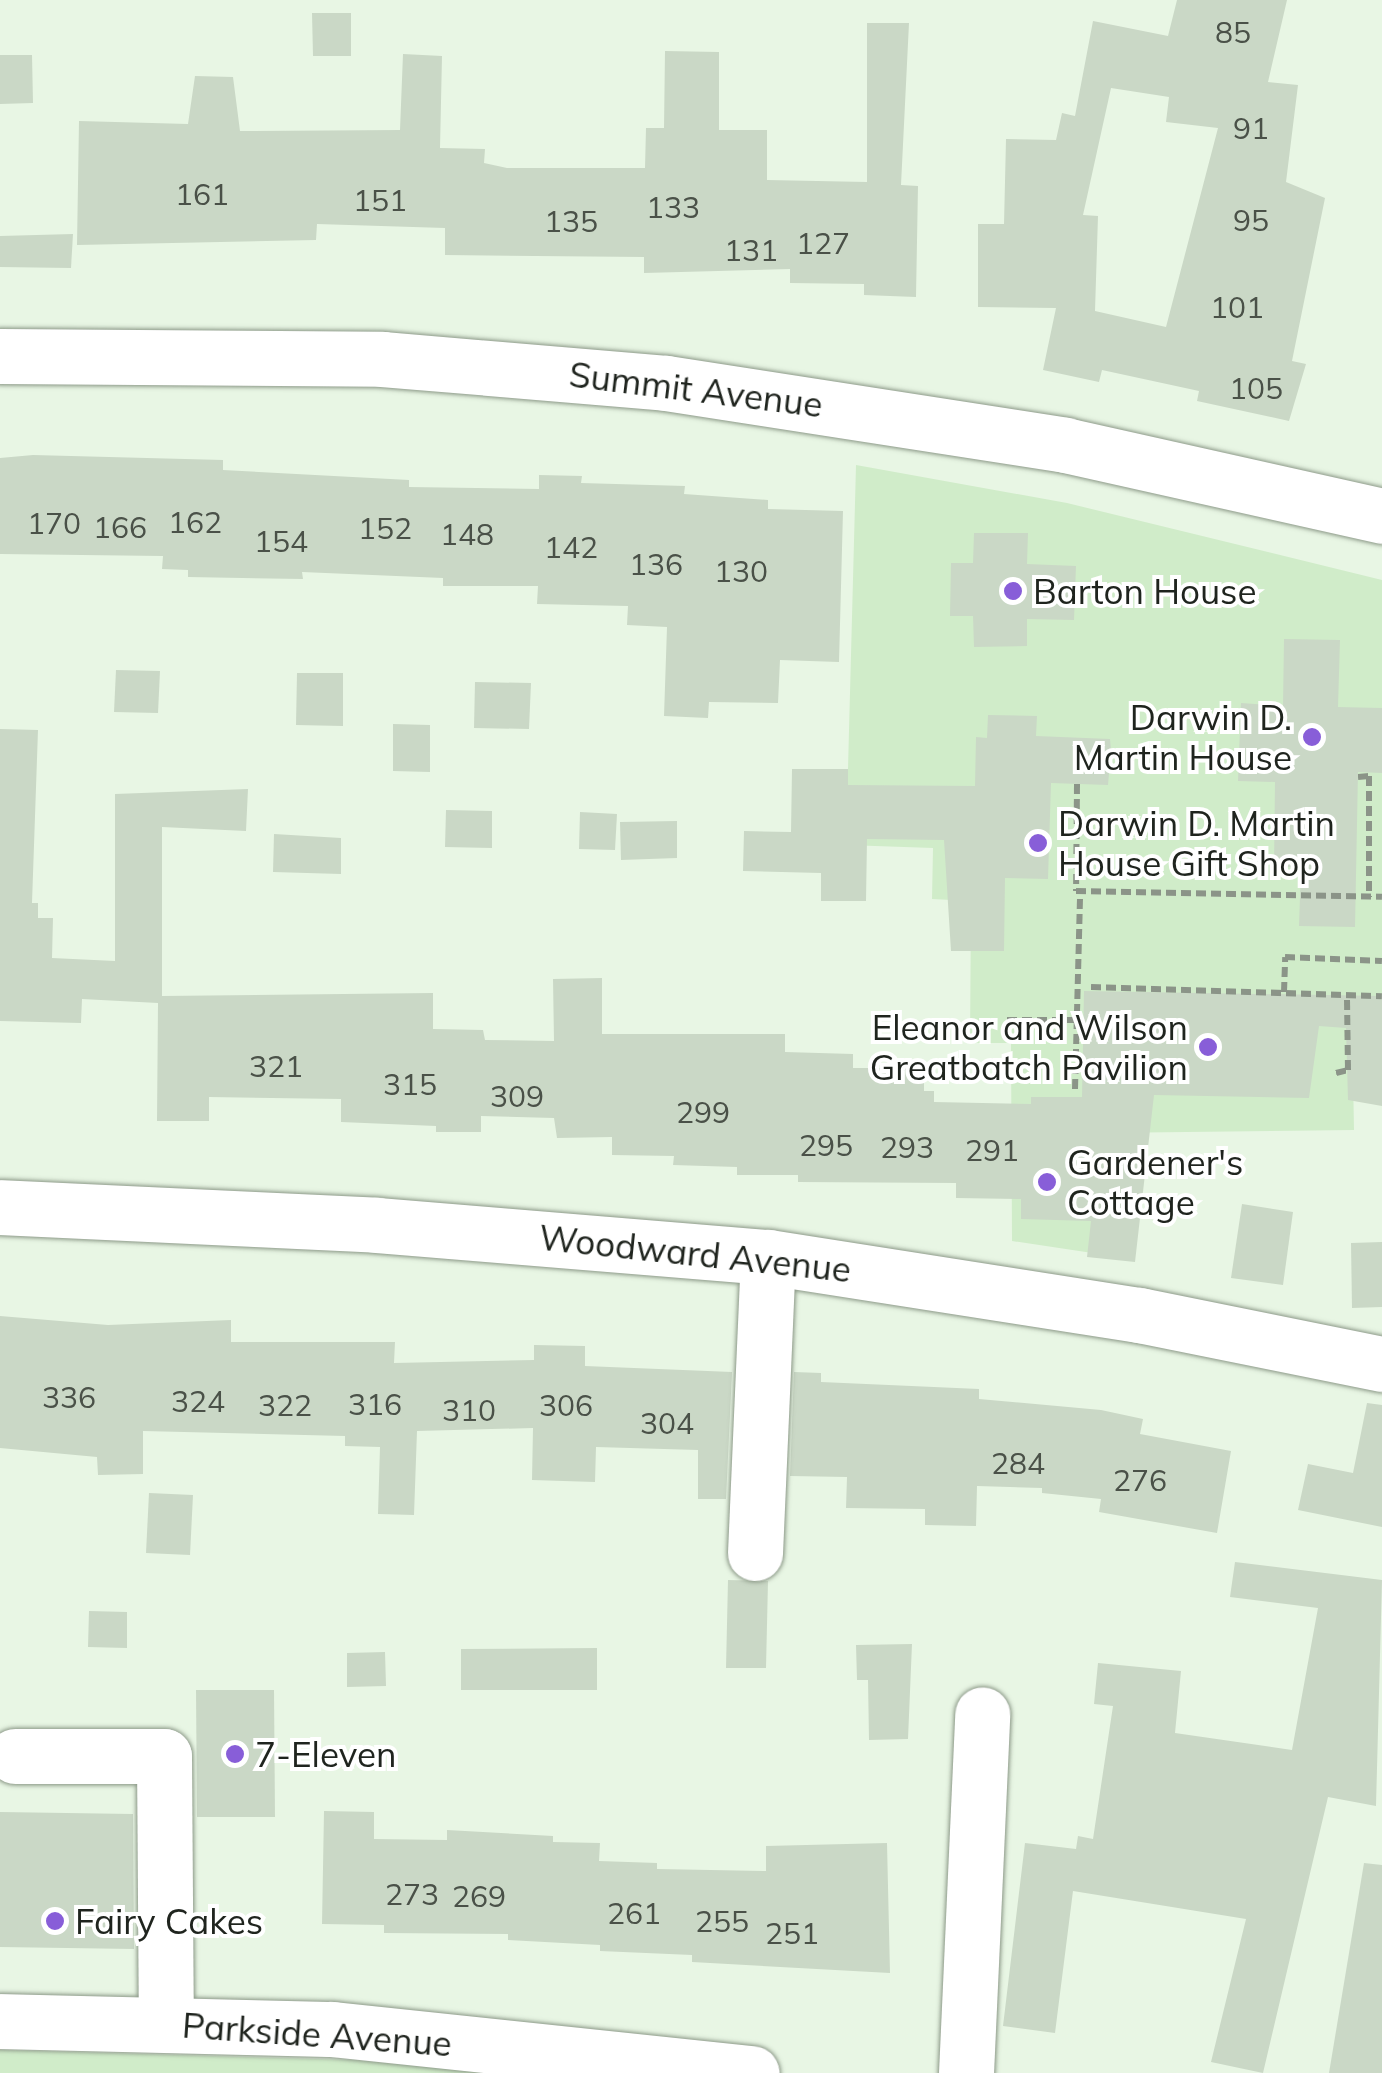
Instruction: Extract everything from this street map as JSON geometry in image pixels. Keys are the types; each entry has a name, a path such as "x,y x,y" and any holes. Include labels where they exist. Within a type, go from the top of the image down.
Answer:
{"street":[{"name":"Summit Avenue","path":"0,356 382,358 666,383 1065,444 1382,516"},
{"name":"Woodward Avenue","path":"0,1207 377,1225 768,1258 1138,1315 1382,1364"},
{"path":"756,1553 768,1258"},
{"path":"966,2073 982,1714"},
{"path":"15,1756 164,1756 166,2024"},
{"name":"Parkside Avenue","path":"0,2021 332,2029 752,2073"}],"path":[{"path":"1358,777 1369,776 1369,897"},
{"path":"1075,1089 1080,892 1077,784"},
{"path":"1080,892 1382,897"},
{"path":"1284,992 1285,957 1382,961"},
{"path":"1091,987 1382,996"},
{"path":"1336,1073 1348,1070 1347,995"},
{"path":"1006,1020 1078,1020"}],"green space":[{"path":"856,465 1067,503 1382,580 1382,1020 1352,1018 1354,1130 1101,1133 1099,1254 1012,1241 1011,1043 970,1043 971,901 932,899 933,848 846,845"},
{"path":"0,2050 355,2060 489,2073 0,2073"}],"building":[{"path":"1177,0 1287,0 1268,82 1298,85 1286,182 1325,198 1292,361 1306,364 1289,421 1197,401 1199,391 1102,370 1099,382 1043,370 1056,308 978,307 978,224 1004,224 1006,139 1056,140 1062,113 1075,116 1093,21 1168,36","holes":["1111,88 1169,97 1166,122 1218,128 1166,327 1095,311 1098,216 1083,215"]},
{"path":"312,13 351,13 351,56 313,56"},
{"path":"867,23 909,23 901,185 918,186 916,297 864,295 864,284 790,283 790,269 644,273 644,257 445,255 445,228 317,224 316,240 77,245 79,121 188,124 195,76 233,77 240,131 400,130 403,54 442,56 440,148 485,149 484,163 507,168 645,168 646,128 664,128 665,51 719,52 719,130 767,130 767,180 867,182"},
{"path":"0,55 32,55 33,103 0,104"},
{"path":"73,234 71,268 0,267 0,236"},
{"path":"33,455 223,460 223,470 409,480 409,487 539,489 539,475 582,476 581,483 685,486 684,494 768,500 768,509 843,511 839,662 780,660 778,703 709,702 708,718 664,716 667,627 627,625 628,606 537,604 538,586 443,586 443,578 302,572 303,579 188,577 188,570 162,569 163,556 0,554 0,458"},
{"name":"Barton House","path":"974,533 1028,533 1027,564 1076,566 1074,620 1027,619 1027,646 974,647 973,616 950,616 951,563 973,563"},
{"path":"1284,639 1340,640 1338,707 1382,708 1382,773 1358,772 1355,927 1299,926 1301,867 1274,867 1275,782 1238,781 1241,703 1283,706"},
{"path":"116,670 160,671 158,713 114,712"},
{"path":"297,673 343,673 343,726 296,725"},
{"path":"475,682 531,683 529,729 474,728"},
{"path":"988,715 1037,716 1036,736 1110,739 1111,750 1108,785 1051,783 1048,879 1005,878 1004,951 951,951 944,840 867,839 866,901 821,901 821,873 743,871 744,831 791,832 792,769 848,769 848,785 975,786 976,737 987,738"},
{"path":"393,724 430,725 430,772 393,771"},
{"path":"0,729 38,730 32,903 38,903 38,918 53,918 52,958 115,961 115,794 248,789 246,831 162,827 162,996 433,993 433,1029 483,1030 485,1040 554,1041 553,979 602,978 602,1034 785,1034 785,1052 853,1054 853,1068 924,1068 924,1091 934,1091 934,1102 1031,1104 1031,1097 1082,1097 1084,991 1382,996 1382,1106 1348,1100 1346,1028 1319,1026 1309,1098 1154,1095 1135,1262 1087,1257 1091,1221 1021,1219 1021,1199 956,1198 956,1183 798,1182 798,1175 737,1175 737,1167 673,1165 674,1156 612,1155 612,1137 557,1138 554,1118 481,1116 481,1132 436,1132 436,1126 341,1122 341,1099 209,1097 209,1121 157,1121 158,1003 82,999 81,1023 0,1021"},
{"path":"446,810 492,811 492,848 445,847"},
{"path":"580,812 617,814 615,850 579,849"},
{"path":"677,821 677,858 621,860 620,822"},
{"path":"274,834 341,838 341,874 273,872"},
{"path":"1242,1204 1293,1212 1283,1285 1231,1278"},
{"path":"1382,1242 1382,1307 1352,1308 1351,1243"},
{"path":"0,1316 108,1325 231,1320 231,1342 395,1342 394,1363 534,1360 534,1345 585,1346 585,1366 732,1372 726,1499 698,1499 698,1450 596,1447 595,1482 532,1480 533,1428 417,1431 414,1515 378,1514 380,1447 345,1446 345,1436 143,1431 143,1474 98,1475 97,1457 0,1448"},
{"path":"794,1372 821,1373 821,1382 979,1389 979,1399 1101,1410 1143,1419 1140,1434 1231,1451 1217,1533 1099,1512 1101,1499 1042,1493 1042,1488 977,1486 976,1526 925,1525 925,1509 846,1508 847,1477 790,1476"},
{"path":"1367,1403 1382,1405 1382,1527 1298,1510 1308,1464 1353,1473"},
{"path":"149,1493 193,1495 190,1555 146,1553"},
{"path":"1235,1562 1382,1580 1376,1806 1328,1797 1263,2073 1211,2062 1246,1919 1073,1891 1055,2033 1003,2026 1025,1843 1076,1849 1078,1836 1093,1839 1113,1706 1094,1704 1098,1663 1181,1671 1175,1733 1292,1750 1318,1608 1230,1597"},
{"path":"728,1580 768,1581 766,1668 726,1668"},
{"path":"89,1611 127,1612 127,1648 88,1647"},
{"path":"912,1644 908,1739 869,1740 868,1680 857,1680 856,1645"},
{"path":"597,1648 597,1690 461,1690 461,1649"},
{"path":"385,1652 386,1686 347,1687 347,1653"},
{"name":"7-Eleven","path":"196,1690 274,1690 275,1817 197,1817"},
{"path":"324,1811 374,1812 374,1839 447,1840 447,1830 553,1836 553,1842 600,1843 599,1861 657,1863 657,1869 766,1871 766,1846 887,1843 890,1973 692,1962 692,1955 600,1951 600,1945 508,1940 508,1934 384,1933 384,1925 322,1924"},
{"path":"0,1812 133,1814 134,1949 0,1947"},
{"path":"1364,1863 1382,1865 1382,2073 1329,2073"}],"place":[{"name":"Barton House","path":"1013,591"},
{"name":"Darwin D. Martin House","path":"1312,737"},
{"name":"Darwin D. Martin House Gift Shop","path":"1038,843"},
{"name":"Eleanor and Wilson Greatbatch Pavilion","path":"1208,1047"},
{"name":"Gardener's Cottage","path":"1047,1182"},
{"name":"7-Eleven","path":"235,1754"},
{"name":"Fairy Cakes","path":"55,1921"}]}
